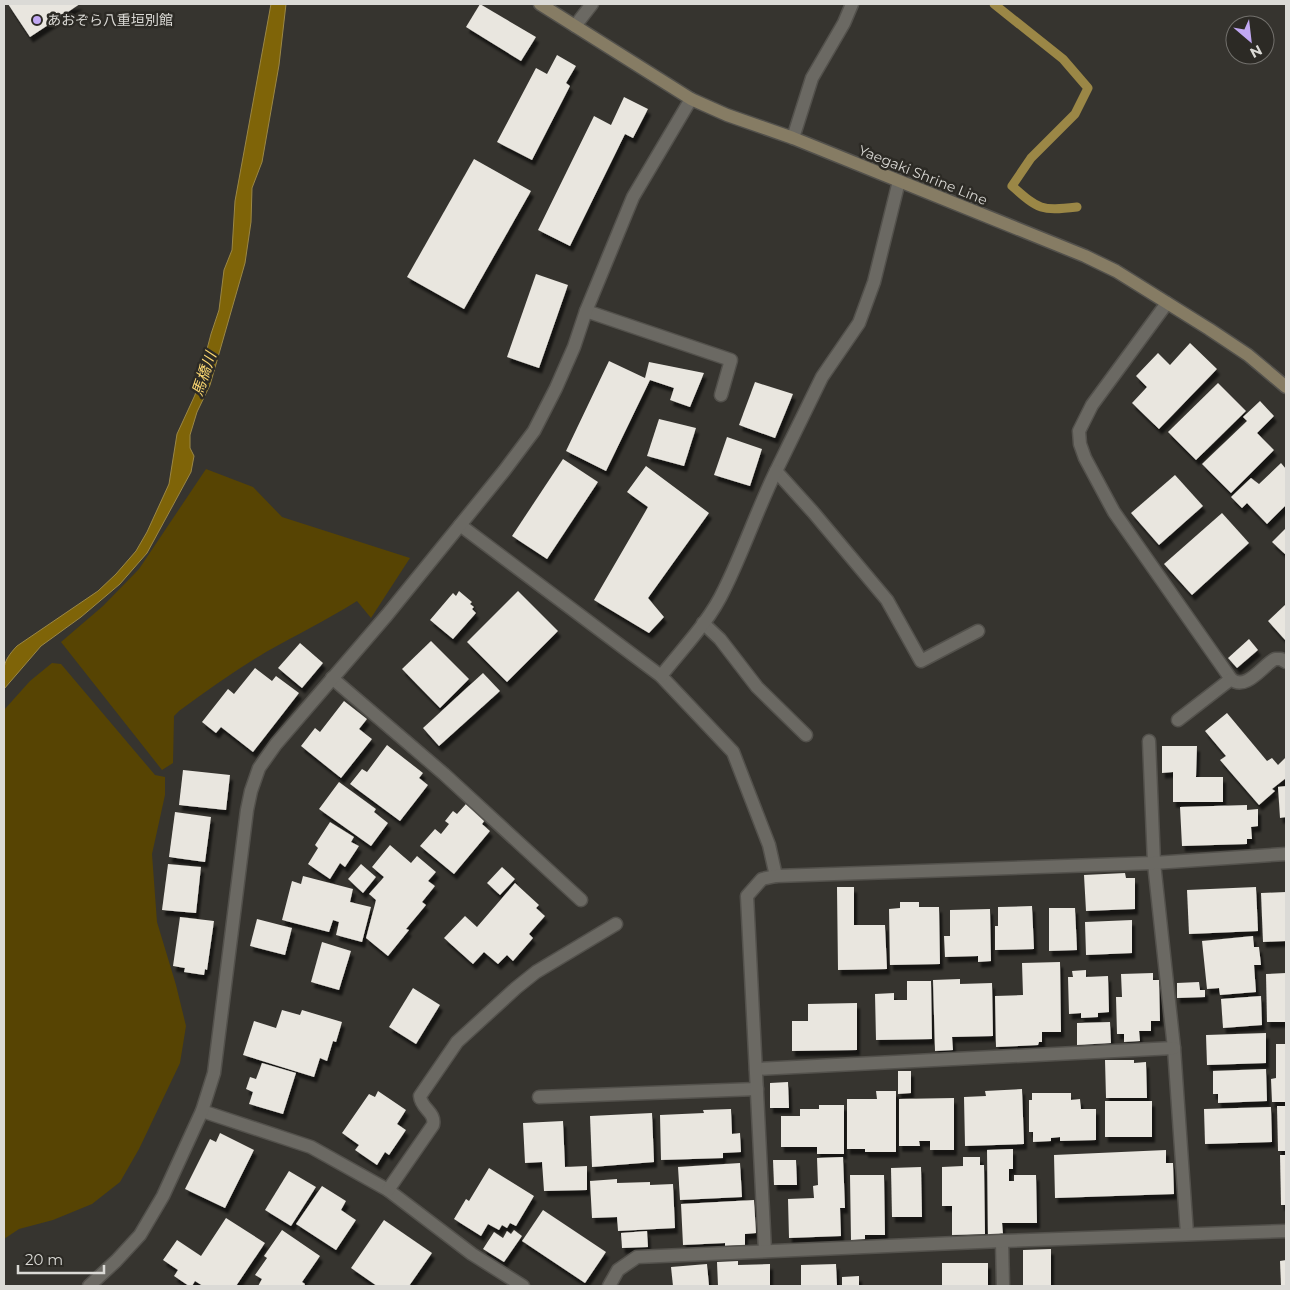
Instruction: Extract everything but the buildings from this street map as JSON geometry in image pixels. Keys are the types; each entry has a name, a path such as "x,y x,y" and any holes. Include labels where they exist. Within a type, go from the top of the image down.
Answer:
{"main road":[{"name":"Yaegaki Shrine Line","path":"540,4 691,99 727,115 793,138 1085,256 1116,271 1248,355 1286,388"}],"street":[{"path":"575,26 592,4"},
{"path":"793,138 812,78 844,23 852,4"},
{"path":"89,1286 140,1235 163,1196 202,1111 214,1073 247,810 259,768 276,744 387,616 504,471 534,430 556,388 574,347 586,311 633,197 691,99"},
{"path":"661,676 703,623 723,592 759,506 822,377 859,323 874,282 899,181"},
{"path":"1167,303 1092,405 1080,431 1080,444 1085,458 1114,512 1231,679 1240,683 1247,681 1275,659 1281,659 1286,662"},
{"path":"586,311 731,360 721,395"},
{"path":"776,471 887,600 921,661 978,631"},
{"path":"460,525 661,676 733,752 769,844 776,876"},
{"path":"703,623 720,639 758,687 806,735"},
{"path":"332,678 444,774 581,900"},
{"path":"1178,720 1231,679"},
{"path":"1149,742 1154,863 1174,1048 1187,1234"},
{"path":"765,1251 747,896 762,879 776,876 1154,863 1286,854"},
{"path":"388,1190 433,1125 432,1115 423,1105 420,1096 458,1042 536,972 616,924"},
{"path":"756,1069 1174,1048"},
{"path":"539,1097 757,1089"},
{"path":"202,1111 311,1147 388,1190 472,1254 523,1286"},
{"path":"609,1286 618,1270 637,1257 1286,1231"},
{"path":"1002,1241 1003,1286"}],"shaded area":[{"path":"206,469 253,487 282,517 410,558 371,618 357,601 255,659 179,711 174,716 173,763 162,770 61,642 103,606 139,569"},
{"path":"52,663 61,664 155,775 165,777 165,795 152,854 157,922 186,1026 180,1063 139,1149 120,1182 92,1204 53,1220 19,1229 4,1239 4,710 30,681"}],"water":[{"name":"馬橋川","path":"271,4 286,4 279,65 262,162 252,188 251,222 245,263 210,385 197,412 190,435 190,448 194,456 191,472 147,553 120,584 81,617 41,646 4,689 4,666 12,652 17,646 98,591 116,574 136,551 169,484 177,434 195,395 219,310 224,270 232,250 235,201"}],"waterway":[{"path":"994,4 1063,59 1088,88 1075,114 1031,158 1012,186 1028,200 1041,207 1055,209 1077,207"}],"place":[{"name":"あおぞら八重垣別館","path":"37,20"}]}
